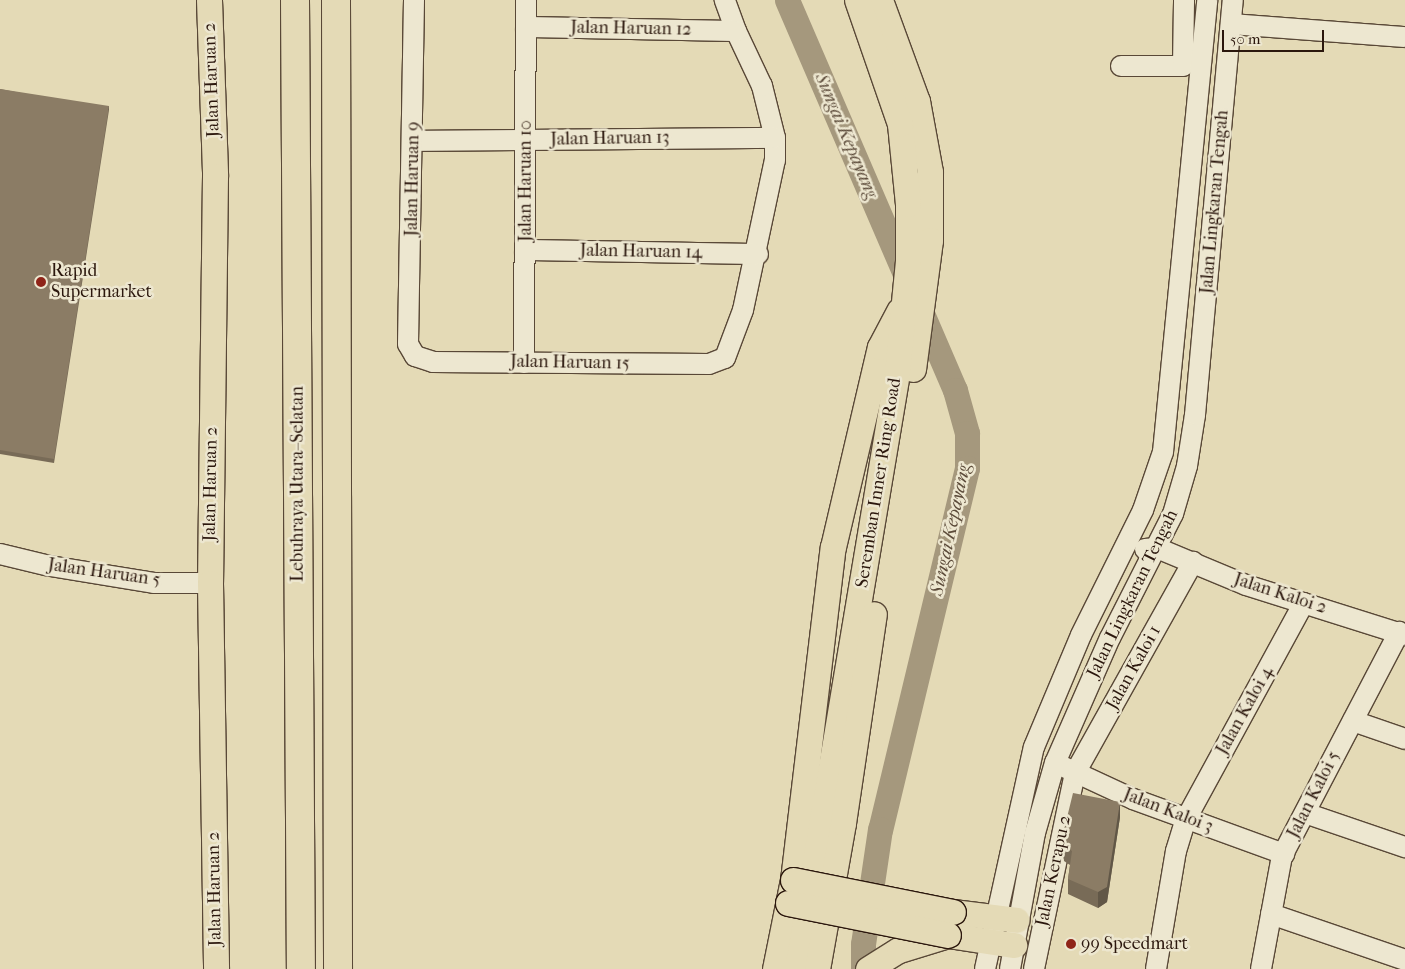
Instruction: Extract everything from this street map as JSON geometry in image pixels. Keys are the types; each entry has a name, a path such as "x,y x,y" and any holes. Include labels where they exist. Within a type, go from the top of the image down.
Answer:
{"highway":[{"name":"Lebuhraya Utara–Selatan","path":"294,0 301,969"},
{"path":"336,0 338,969"}],"main road":[{"name":"Jalan Haruan 2","path":"209,0 215,176 210,583 216,969"},
{"name":"Seremban Inner Ring Road","path":"817,969 843,823 904,377 908,204 900,124 857,0"},
{"name":"Seremban Inner Ring Road","path":"796,969 930,240 930,172 917,101 880,0"},
{"path":"775,969 790,892 833,547 880,347 905,298"},
{"path":"790,892 951,923 1006,919"},
{"path":"951,923 1004,952"},
{"path":"868,969 899,950 951,923"}],"street":[{"name":"Jalan Haruan 9","path":"414,0 414,142 408,344 415,356"},
{"name":"Jalan Haruan 10","path":"524,363 526,0"},
{"path":"725,0 736,31 762,86 775,138 775,160 758,254"},
{"path":"1121,66 1183,66 1184,0"},
{"name":"Jalan Lingkaran Tengah","path":"985,969 1004,952 1006,919 1034,747 1081,635 1143,510 1163,452 1207,0"},
{"name":"Jalan Lingkaran Tengah","path":"1006,919 1035,833 1055,763 1110,638 1157,548 1180,490 1195,415 1233,0"},
{"path":"1231,24 1405,38"},
{"name":"Jalan Haruan 12","path":"526,27 736,31"},
{"name":"Jalan Haruan 13","path":"414,142 775,138"},
{"name":"Jalan Haruan 14","path":"525,250 758,254"},
{"name":"Jalan Haruan 15","path":"415,356 432,362 709,364 725,358 744,310 758,254"},
{"path":"1081,635 1096,625 1139,554 1148,548 1157,548 1152,527 1163,482 1163,452"},
{"name":"Jalan Kaloi 2","path":"1157,548 1246,584 1402,634"},
{"name":"Jalan Haruan 5","path":"0,554 50,566 154,583 210,583"},
{"name":"Jalan Kaloi 1","path":"1076,773 1193,562"},
{"name":"Jalan Kaloi 4","path":"1156,969 1176,851 1186,819 1304,603"},
{"name":"Jalan Kaloi 5","path":"1261,969 1284,854 1353,721 1402,634"},
{"path":"1353,721 1405,739"},
{"name":"Jalan Kaloi 3","path":"1055,763 1186,819 1284,854"},
{"name":"Jalan Kerapu 2","path":"1034,969 1076,773"},
{"path":"1305,813 1405,847"},
{"path":"1271,914 1405,960"}],"building":[{"name":"Rapid Supermarket","path":"0,89 109,106 54,459 0,450"},
{"path":"1073,793 1120,802 1107,887 1098,892 1068,879 1072,851 1064,845 1062,838"}],"waterway":[{"name":"Sungai Kepayang","path":"787,0 955,390 967,433 967,468 880,829 863,944 863,969"}],"place":[{"name":"Rapid Supermarket","path":"41,282"},
{"name":"99 Speedmart","path":"1071,944"}]}
